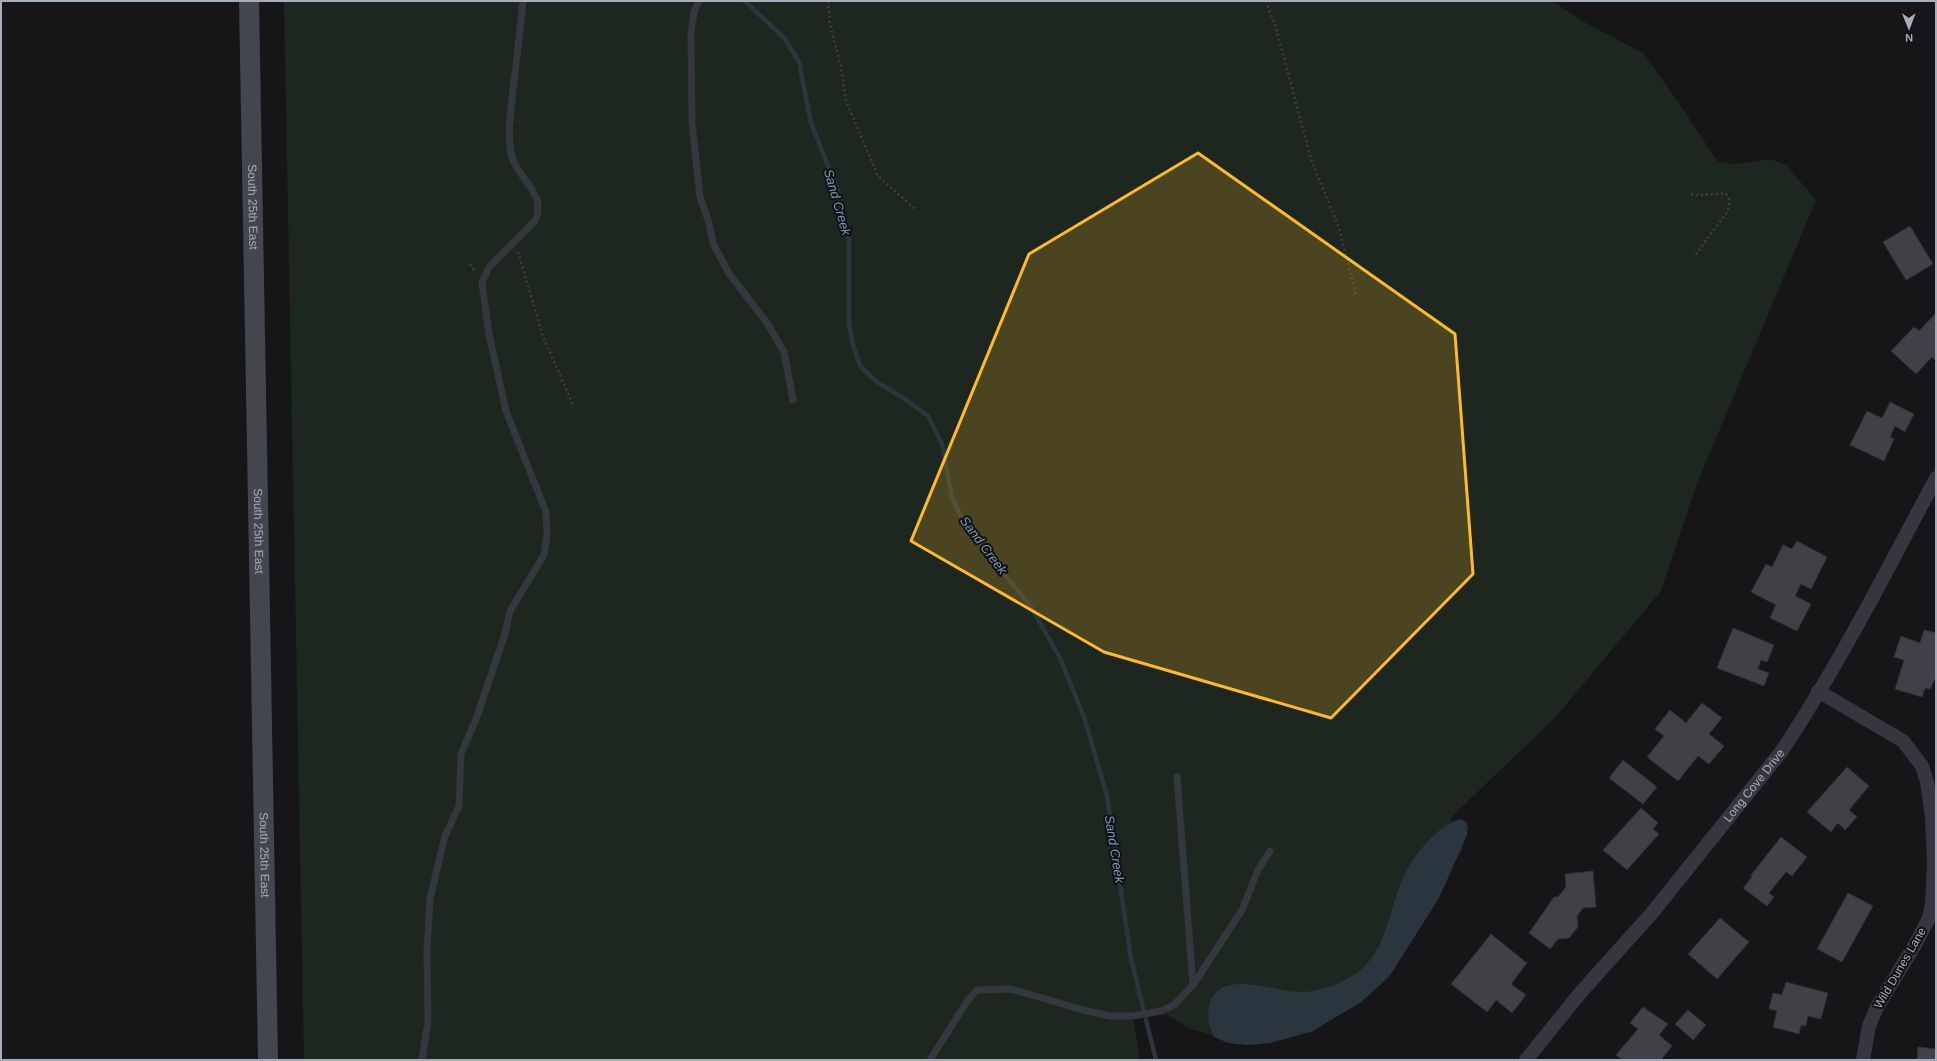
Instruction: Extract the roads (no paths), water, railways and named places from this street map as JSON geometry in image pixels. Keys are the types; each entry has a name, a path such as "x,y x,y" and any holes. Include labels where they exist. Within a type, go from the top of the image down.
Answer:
{"main road":[{"name":"South 25th East","path":"249,1 268,1060"}],"street":[{"name":"Long Cove Drive","path":"1526,1060 1581,992 1652,913 1781,752 1818,692 1883,578 1936,478"},
{"name":"Wild Dunes Lane","path":"1818,692 1902,741 1922,766 1927,782 1932,816 1934,864 1932,904 1929,918 1876,1008 1869,1026 1863,1060"}],"lane":[{"path":"422,1060 428,1021 427,952 430,899 445,836 459,806 461,754 478,712 504,634 510,611 544,555 547,535 546,512 506,411 489,334 482,283 489,267 535,221 539,213 539,206 536,196 513,161 508,132 523,1"},
{"path":"699,1 694,12 690,33 692,123 700,197 709,223 713,244 728,272 767,323 784,352 793,400"},
{"path":"1177,776 1193,985"},
{"path":"930,1060 968,1000 977,990 1011,989 1110,1016 1133,1016 1161,1011 1174,1006 1193,985 1242,910 1258,870 1270,851"}],"waterway":[{"name":"Sand Creek","path":"745,1 785,39 799,62 811,123 837,188 849,238 849,324 853,345 860,366 877,382 928,416 942,444 952,498 967,528 1031,607 1060,658 1084,717 1107,796 1131,959 1156,1060"}]}
